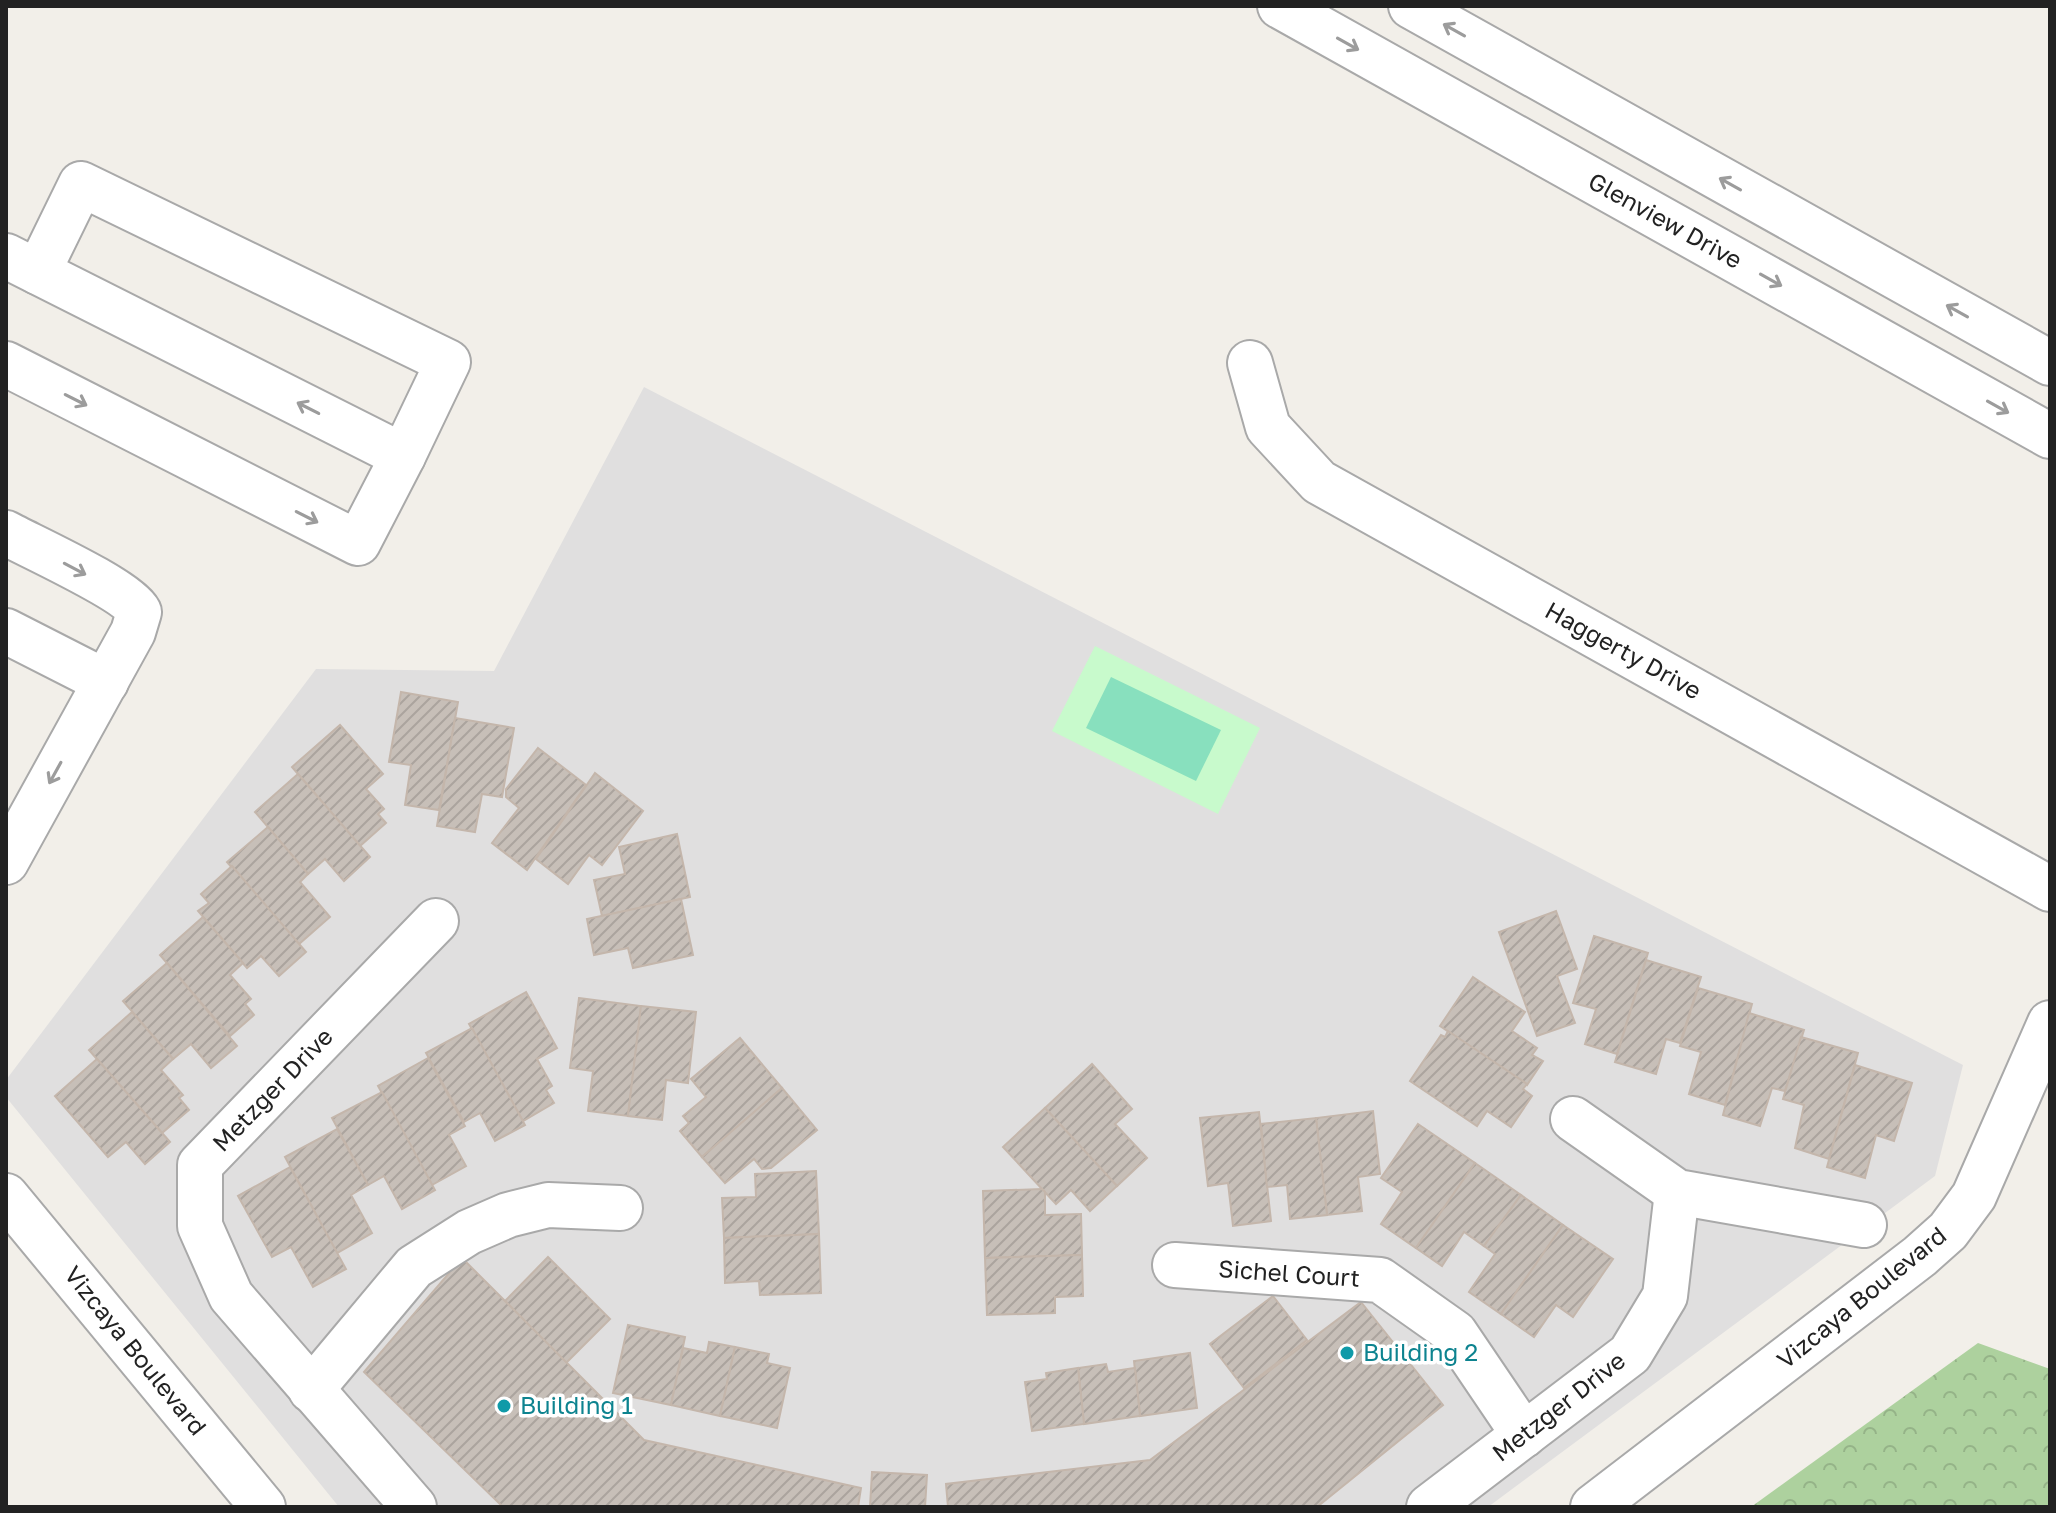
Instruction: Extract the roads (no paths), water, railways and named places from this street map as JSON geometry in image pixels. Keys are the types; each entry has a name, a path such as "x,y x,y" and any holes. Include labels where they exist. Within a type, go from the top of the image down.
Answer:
{"street":[{"name":"Glenview Drive","path":"1280,6 2050,436"},
{"path":"1411,6 2050,363"},
{"path":"1466,109 1495,53"},
{"path":"6,364 358,543 403,456 448,362 81,184 22,264 403,456"},
{"name":"Haggerty Drive","path":"1250,363 1268,427 1319,482 2050,889"},
{"path":"6,533 106,585 135,604 139,612 133,632 6,862"},
{"path":"6,631 106,682"},
{"name":"Metzger Drive","path":"414,1507 231,1296 200,1226 200,1165 436,921"},
{"name":"Vizcaya Boulevard","path":"1593,1507 1920,1256 1948,1231 1974,1196 2050,1023"},
{"path":"1573,1119 1677,1192 1864,1225"},
{"name":"Metzger Drive","path":"1429,1507 1630,1354 1665,1296 1677,1192"},
{"name":"Vizcaya Boulevard","path":"6,1196 263,1507"},
{"path":"311,1390 414,1267 469,1232 508,1215 548,1205 620,1208"},
{"name":"Sichel Court","path":"1175,1265 1380,1280 1455,1333 1524,1435"}],"place":[{"name":"Building 2","path":"1347,1353"},
{"name":"Building 1","path":"504,1406"}]}
